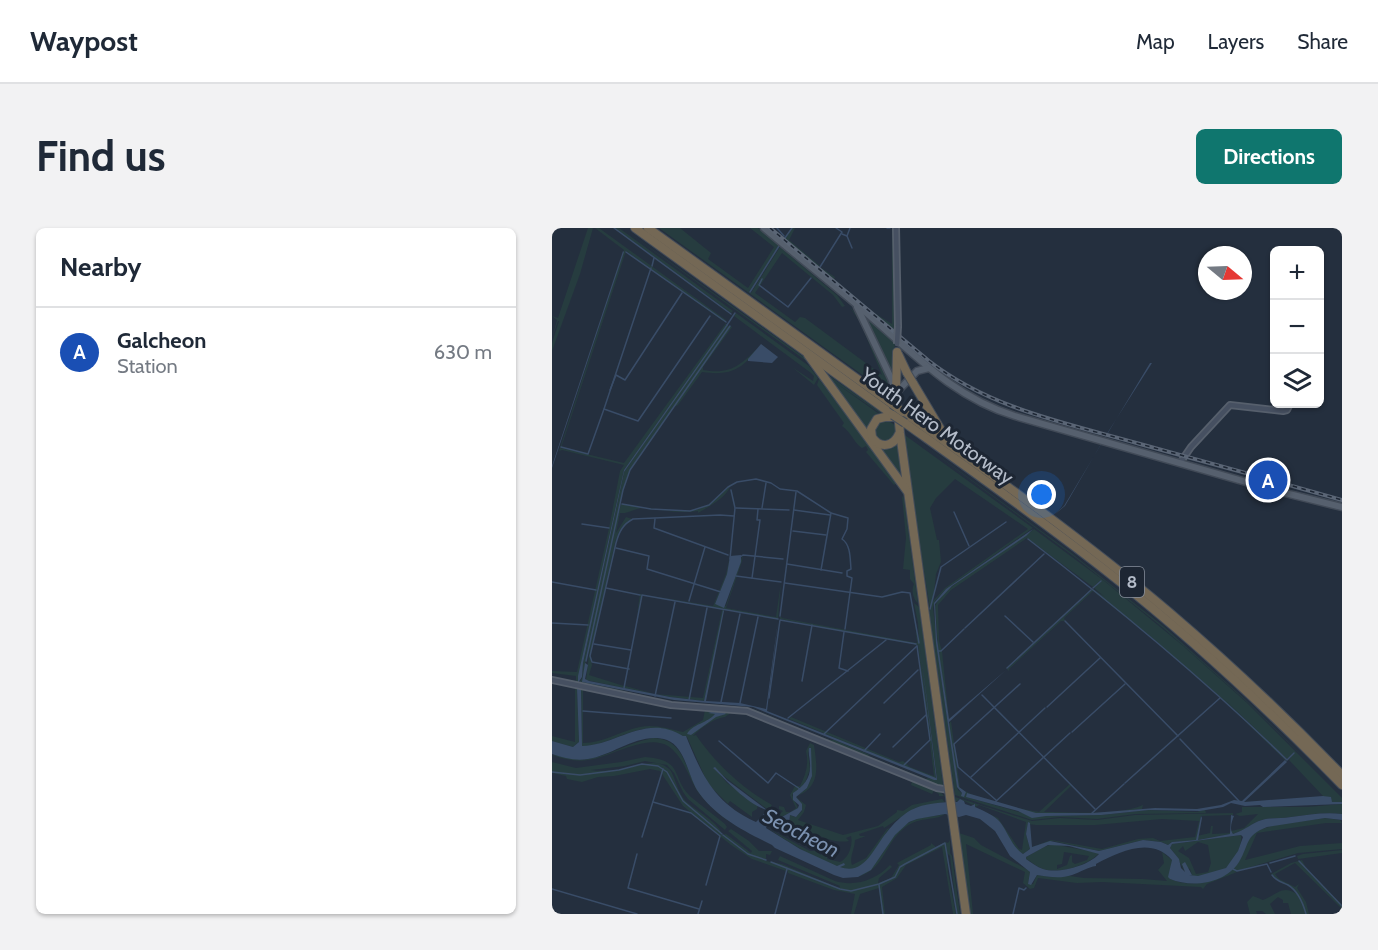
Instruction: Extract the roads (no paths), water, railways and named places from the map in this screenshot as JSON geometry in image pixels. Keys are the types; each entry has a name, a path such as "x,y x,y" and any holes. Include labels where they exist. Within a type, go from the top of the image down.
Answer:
{"highway":[{"name":"Youth Hero Motorway","path":"635,228 897,415 954,448 1073,536 1169,612 1271,704 1342,775"},
{"name":"Youth Hero Motorway","path":"648,228 892,404 897,415 905,423 1061,536 1137,596 1240,685 1342,785"},
{"path":"897,348 896,393 900,433 966,914"},
{"path":"897,348 907,373 944,436 954,448"},
{"path":"806,351 908,492"},
{"path":"897,415 881,417 874,422 871,429 872,437 878,444 888,445 897,440 900,433"}],"main road":[{"path":"764,228 954,388 988,406 1180,463 1342,507"},
{"path":"854,302 896,393 917,371 929,368"},
{"path":"917,371 918,358"}],"street":[{"path":"896,228 897,348"},
{"path":"1180,463 1191,447 1230,405 1283,411 1288,408"},
{"path":"552,680 671,705 747,711 950,793"}],"water":[{"path":"624,252 552,468 552,466"},
{"path":"727,324 624,472 583,663 582,677 578,683 624,470"},
{"path":"761,344 778,357 772,363 748,361"},
{"path":"1150,363 1152,363 1117,418"},
{"path":"1094,457 1065,506 1054,515 1064,506"},
{"path":"1033,529 952,586 935,604 937,639 949,719 1006,670 949,722 959,787 966,792 964,797 961,796 962,793 957,787 936,643 934,603 946,589"},
{"path":"741,555 741,562 724,608 715,604 727,574 730,556"},
{"path":"723,610 706,701 740,703 766,709 778,621 767,711 936,778 920,645 937,780 753,707 674,700 582,682 585,663 588,665 585,679 589,681 670,697 704,701"},
{"path":"577,688 581,689 582,746 608,741 644,729 670,730 686,736 704,775 720,797 730,806 756,822 765,813 769,820 766,828 800,849 837,866 844,863 845,865 840,867 849,869 862,864 889,829 908,812 922,806 957,802 960,799 971,806 975,804 975,807 998,820 1023,854 1030,849 1026,834 1028,822 1030,823 1032,847 1050,841 1099,851 1143,840 1168,845 1172,842 1196,840 1201,816 1198,840 1230,834 1231,815 1234,816 1231,827 1233,834 1258,821 1269,819 1335,813 1342,814 1342,820 1325,818 1260,830 1248,841 1239,862 1233,869 1208,882 1188,883 1170,879 1168,877 1172,860 1164,853 1154,849 1135,848 1068,876 1037,875 1031,885 1028,884 1030,872 1010,856 995,831 980,819 966,815 959,817 945,814 909,822 895,835 871,870 858,877 843,878 775,848 721,816 704,800 694,784 682,755 667,740 657,738 637,741 588,759 570,759 552,754 552,741 573,747 579,742","holes":["1241,835 1243,837 1238,851 1226,868 1198,876 1189,875 1192,875 1185,862 1182,864 1185,872 1181,868 1179,859 1170,848 1172,844","1048,845 1069,846 1099,854 1088,862 1065,870 1043,869 1026,859"]},
{"path":"714,711 726,714 716,717 691,735 687,734 692,728 712,717 715,714 708,713"},
{"path":"809,748 811,748 812,776 807,788 796,797 802,804 802,810 796,817 790,815 789,824 786,819 767,816 770,812 780,818 798,808 799,805 793,800 793,793 808,777"},
{"path":"1285,760 1287,762 1244,802 1323,796 1331,797 1332,802 1342,802 1342,804 1263,807 1231,803 1223,807 1200,811 1149,810 1032,818 1018,811 966,797 967,793 1036,813 1092,813 1155,808 1197,809 1234,800 1242,801"},
{"path":"715,767 727,780 767,810 745,798 713,768"}],"waterway":[{"path":"614,228 731,314"},
{"path":"777,228 784,236"},
{"path":"782,242 792,228"},
{"path":"820,267 842,232 836,228"},
{"path":"842,234 847,236 850,228"},
{"path":"847,236 852,248"},
{"path":"750,292 779,246"},
{"path":"626,252 726,322"},
{"path":"652,266 654,258"},
{"path":"651,268 604,409 638,421 710,316"},
{"path":"762,279 759,285 788,307 811,278"},
{"path":"610,390 616,375 625,380 682,293"},
{"path":"727,325 735,313"},
{"path":"586,661 623,490 630,470 730,326"},
{"path":"561,447 588,454 604,409"},
{"path":"622,504 651,509 690,511 709,505 728,487 737,482 756,479 771,483 780,489 797,491 831,513 848,518 847,529 842,539 849,548 851,569 847,571 847,576 852,578 845,629"},
{"path":"762,508 766,483"},
{"path":"730,559 735,508 731,490"},
{"path":"780,616 796,492"},
{"path":"736,508 789,510"},
{"path":"752,578 760,520 757,520 758,509"},
{"path":"794,510 830,515"},
{"path":"954,512 969,546"},
{"path":"821,570 831,513"},
{"path":"629,669 592,662 590,656 616,543 622,529 633,519 734,516"},
{"path":"655,519 654,528 728,555"},
{"path":"930,609 941,567 1006,522"},
{"path":"582,524 609,528"},
{"path":"793,531 826,535"},
{"path":"1028,539 1160,645 1225,701 1287,760 1294,753"},
{"path":"689,601 705,547"},
{"path":"616,548 649,556 647,569 721,592"},
{"path":"965,628 1044,554"},
{"path":"740,557 743,555 783,559"},
{"path":"787,564 842,573"},
{"path":"736,576 781,582"},
{"path":"1093,588 1101,581"},
{"path":"552,582 596,590"},
{"path":"785,583 882,597 902,592 910,593 919,643"},
{"path":"606,588 640,595"},
{"path":"1007,668 1091,590"},
{"path":"624,688 642,595 778,619"},
{"path":"655,696 675,602"},
{"path":"689,700 707,608"},
{"path":"721,702 740,614"},
{"path":"1005,616 1033,642"},
{"path":"740,703 758,617"},
{"path":"769,698 780,620 916,644"},
{"path":"1065,621 1178,736"},
{"path":"552,623 588,625"},
{"path":"802,681 812,625"},
{"path":"938,651 941,651 964,629"},
{"path":"844,632 839,668 848,671"},
{"path":"788,718 886,640"},
{"path":"594,644 631,650"},
{"path":"824,734 917,646"},
{"path":"904,765 930,740 917,646"},
{"path":"1047,707 1100,658"},
{"path":"884,703 918,670"},
{"path":"996,800 958,767 954,744 1020,684"},
{"path":"1072,732 1125,684"},
{"path":"982,695 1095,809"},
{"path":"1125,783 1220,698"},
{"path":"971,777 1045,708"},
{"path":"583,711 671,718"},
{"path":"893,747 926,715"},
{"path":"994,803 1070,733"},
{"path":"864,751 880,734"},
{"path":"1180,739 1239,801"},
{"path":"719,741 768,783 776,773 800,789"},
{"path":"552,772 580,775 619,770 642,764 658,766 667,772 683,801 722,834"},
{"path":"642,837 663,769"},
{"path":"1091,814 1124,784"},
{"path":"653,802 691,813 720,836 706,885"},
{"path":"723,835 748,854 766,860"},
{"path":"771,862 840,889 851,891 879,884 895,877 900,867 945,843 957,914"},
{"path":"637,854 628,888 699,909"},
{"path":"1270,863 1295,856"},
{"path":"1299,861 1342,906"},
{"path":"1233,869 1237,871 1267,864 1271,872"},
{"path":"775,914 787,869"},
{"path":"1272,875 1295,891 1306,914"},
{"path":"879,885 883,914"},
{"path":"1013,914 1019,888 1024,890 1026,888"},
{"path":"552,889 637,914"},
{"path":"698,914 702,901"}],"railway":[{"path":"770,228 929,361 953,377 1003,403 1057,421 1342,500"}],"place":[{"name":"Galcheon","path":"1268,480"}],"water label":[{"name":"Seocheon","path":"801,833"}]}
